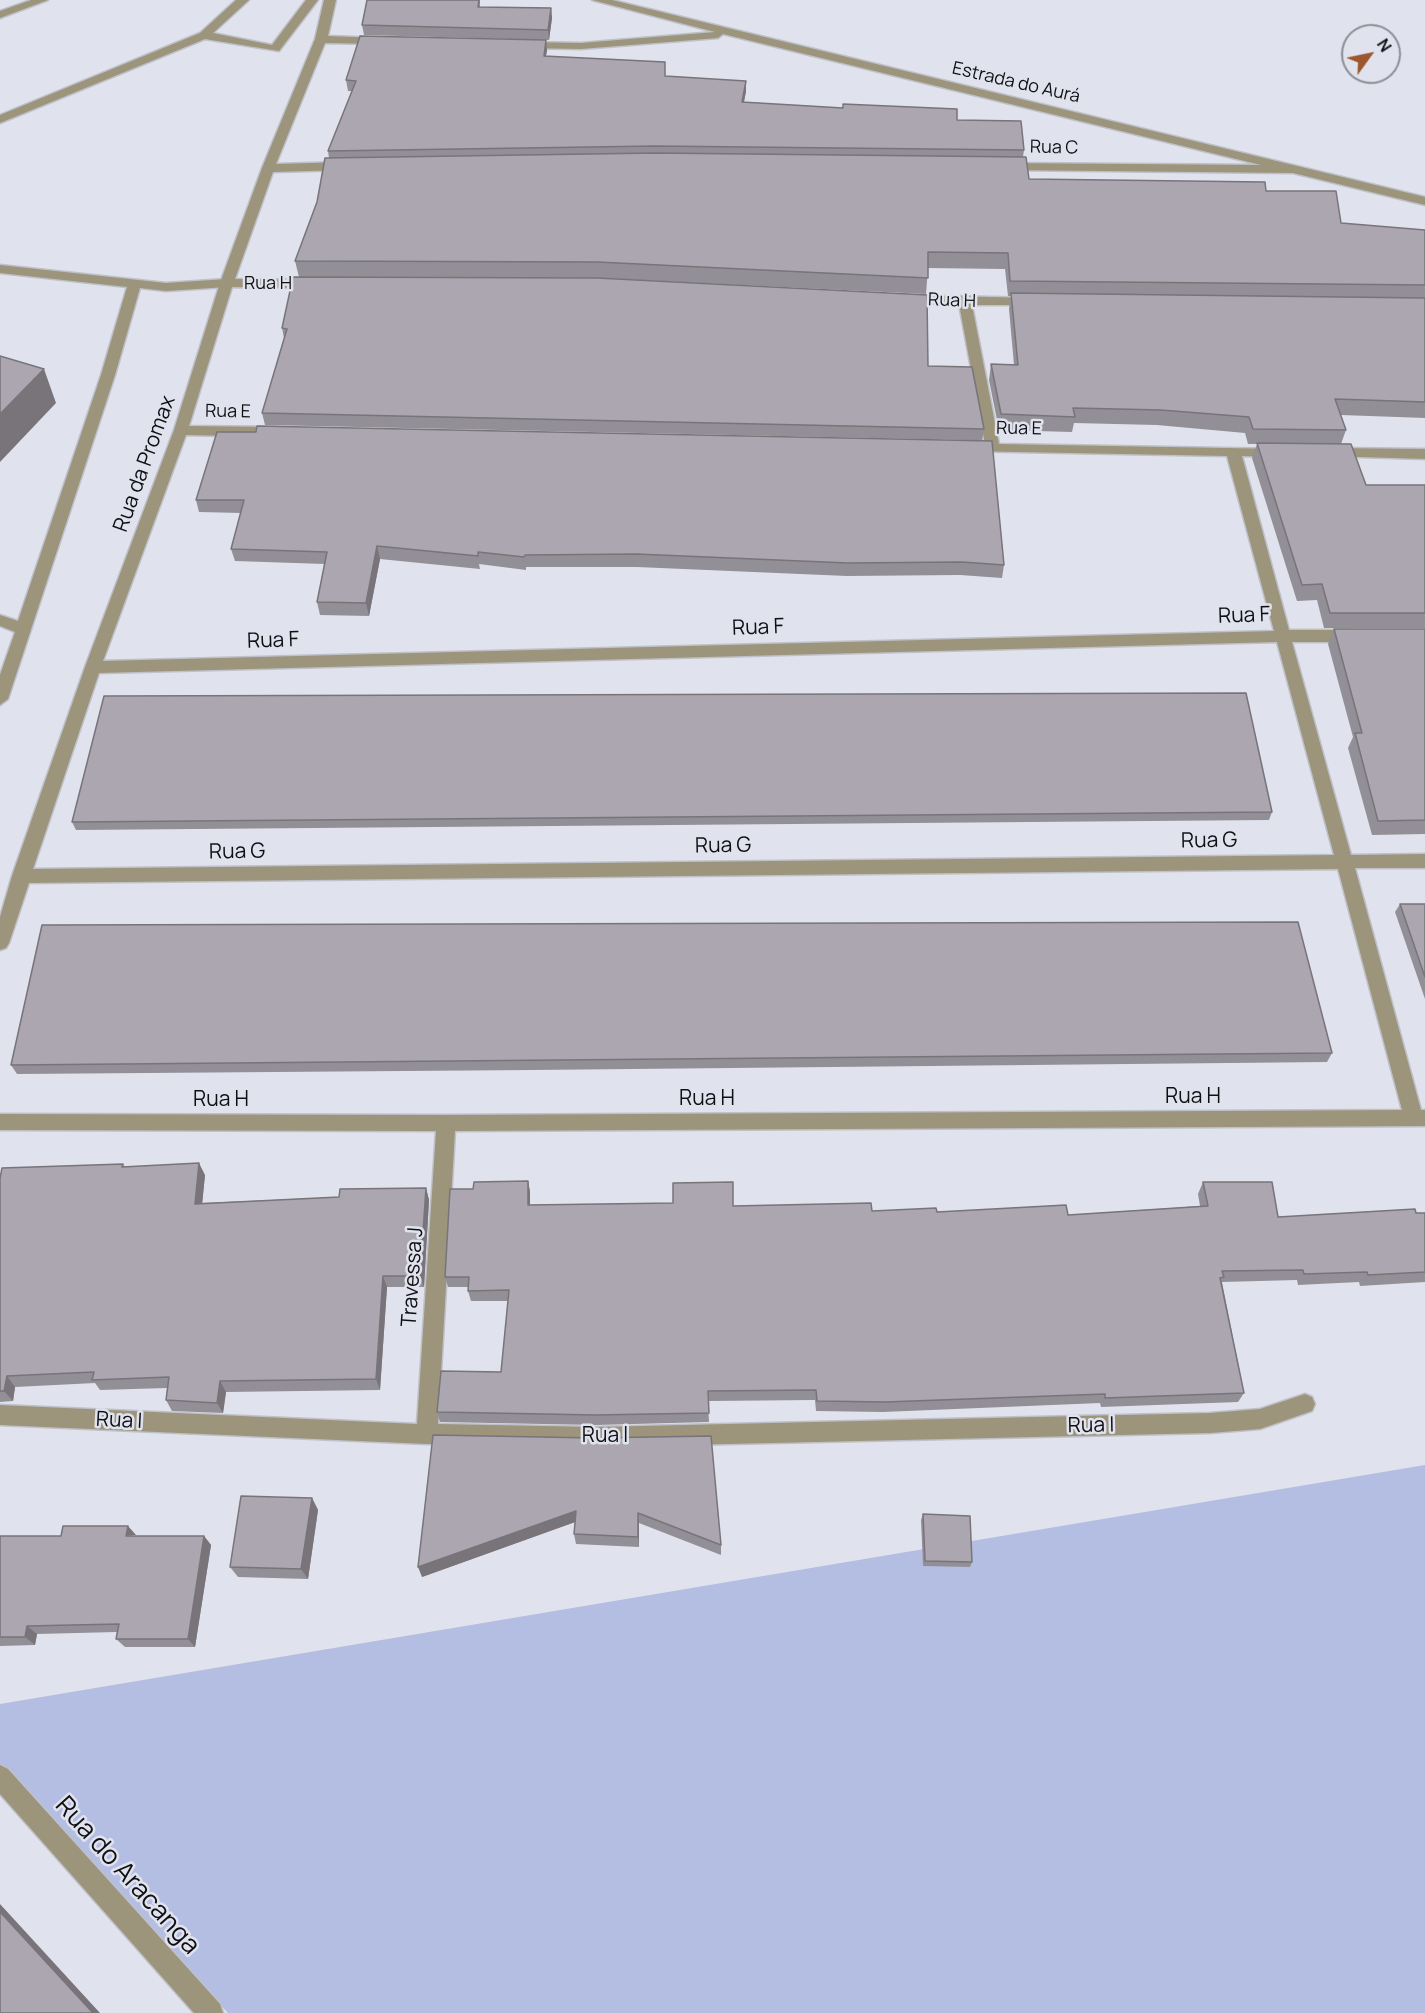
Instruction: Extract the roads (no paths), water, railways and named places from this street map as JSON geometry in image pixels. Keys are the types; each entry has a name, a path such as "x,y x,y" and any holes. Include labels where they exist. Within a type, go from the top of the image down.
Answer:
{"street":[{"path":"0,15 42,0"},
{"path":"0,119 204,35 243,0"},
{"path":"204,35 275,49 312,0"},
{"name":"Rua da Promax","path":"0,943 93,667 181,430 227,283 268,168 321,39 330,0"},
{"name":"Estrada do Aurá","path":"598,0 1425,201"},
{"path":"510,45 581,46 731,33"},
{"path":"321,39 392,41"},
{"path":"268,168 360,165"},
{"name":"Rua C","path":"992,166 1299,169"},
{"name":"Rua H","path":"0,269 166,286 227,283 334,284"},
{"path":"0,699 108,375 135,283"},
{"name":"Rua H","path":"894,298 1047,303"},
{"path":"965,302 993,448"},
{"name":"Rua E","path":"181,430 289,433"},
{"name":"Rua E","path":"957,448 1293,452"},
{"name":"Rua H","path":"0,1122 446,1123 1420,1118 1343,862 1233,451"},
{"path":"1317,453 1425,454"},
{"path":"0,620 23,629"},
{"name":"Rua F","path":"93,667 1282,636 1377,636"},
{"name":"Rua G","path":"21,876 1425,861"},
{"name":"Travessa J","path":"427,1434 446,1123"},
{"name":"Rua I","path":"0,1415 427,1434 607,1437 1210,1423 1260,1419 1305,1404"},
{"name":"Rua do Aracanga","path":"0,1778 211,2013"}]}
